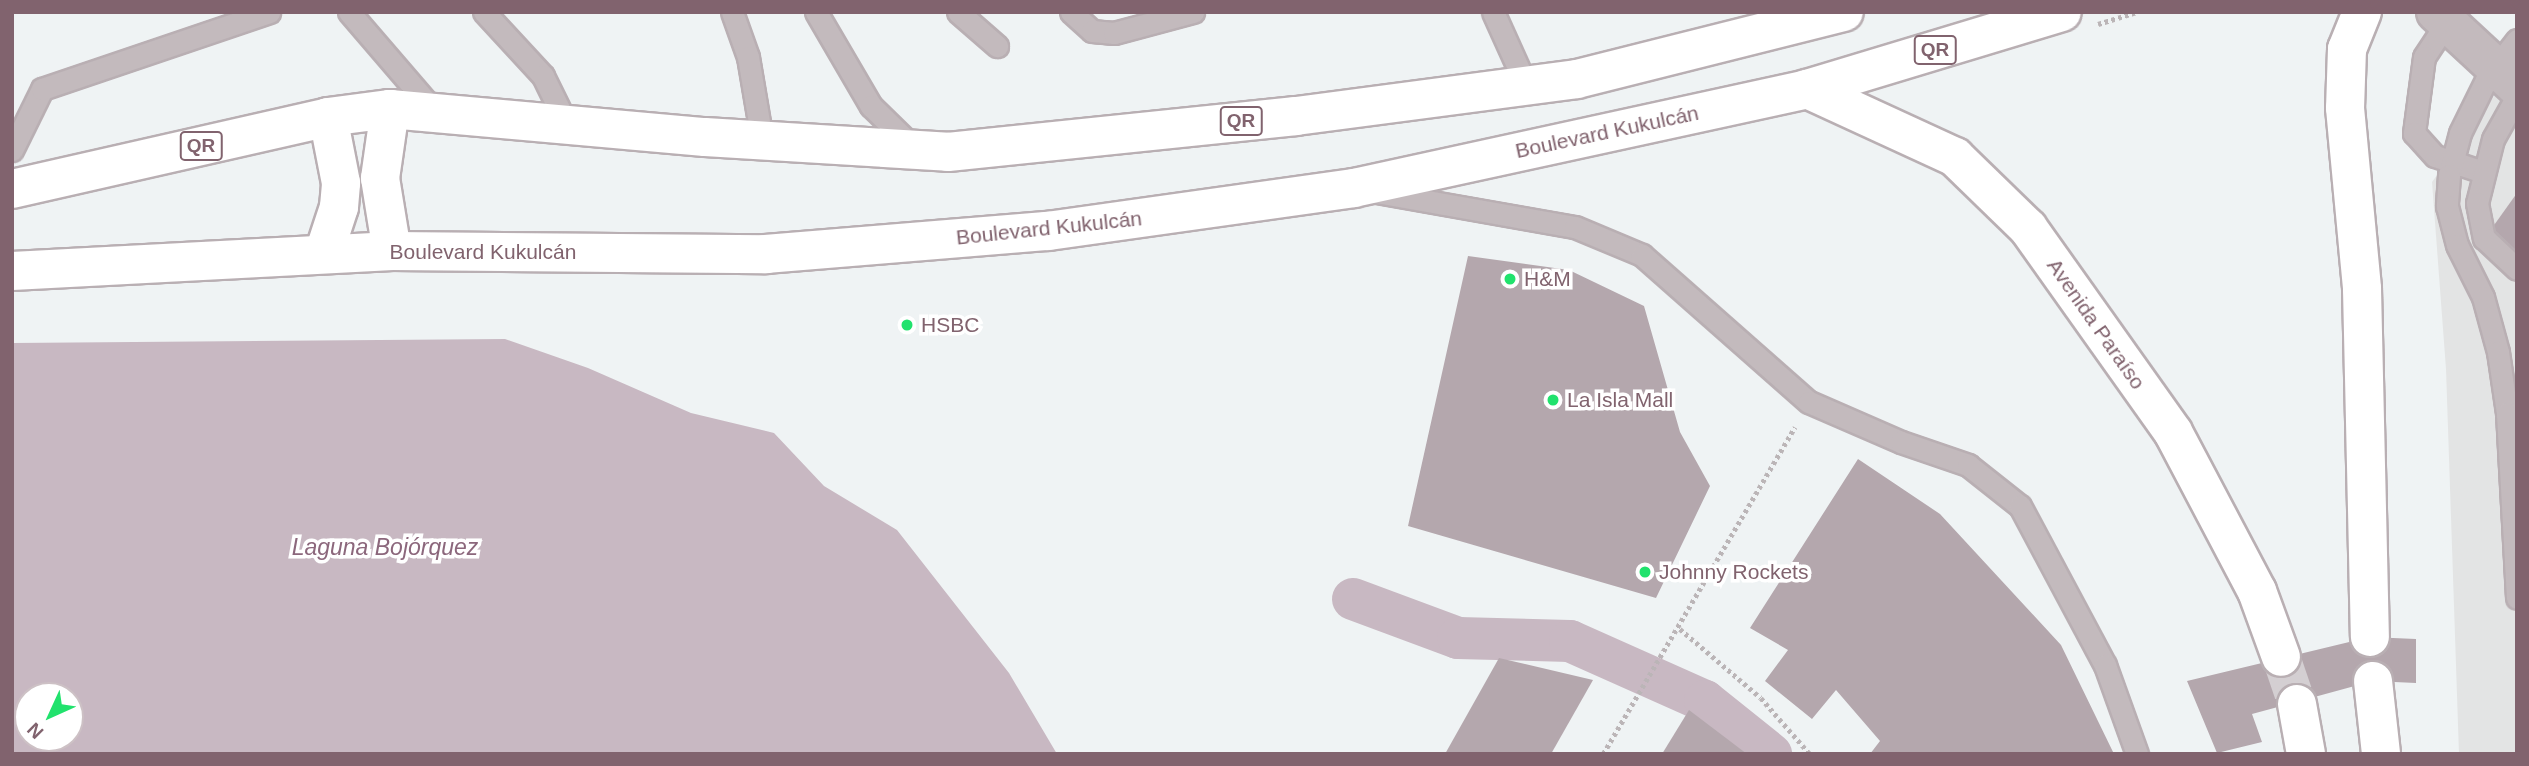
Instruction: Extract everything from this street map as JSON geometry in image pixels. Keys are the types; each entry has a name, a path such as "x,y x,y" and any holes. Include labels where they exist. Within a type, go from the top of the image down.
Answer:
{"main road":[{"name":"QR","path":"12,190 328,117 390,109 567,125 947,152 1119,135 1577,79 1844,12"},
{"name":"Boulevard Kukulcán","path":"12,271 392,251 766,254 1048,231 1354,188 1807,89 2062,12"},
{"path":"2362,12 2347,49 2345,108 2362,289 2364,520 2371,637"},
{"name":"Avenida Paraíso","path":"1807,89 1955,157 2028,229 2173,432 2257,591 2281,657"},
{"path":"390,109 380,178 392,251"},
{"path":"324,253 339,207 341,183 328,117"},
{"path":"2373,681 2381,754"},
{"path":"2298,704 2306,754"}],"street":[{"path":"2445,17 2511,73"}],"lane":[{"path":"12,150 42,89 269,12"},
{"path":"349,12 437,114"},
{"path":"484,12 543,76 567,125"},
{"path":"732,12 748,57 762,140"},
{"path":"816,12 871,106 916,150"},
{"path":"957,12 997,46"},
{"path":"1071,12 1092,31 1114,33 1193,12"},
{"path":"1493,12 1525,85"},
{"path":"2445,17 2424,57 2414,133 2435,156 2483,172"},
{"path":"2511,73 2460,133 2452,163 2447,206 2454,232 2483,297 2498,352 2507,412 2517,598"},
{"path":"2511,73 2477,203 2484,238 2517,269"},
{"path":"1354,188 1575,227 1642,255 1809,402 1901,442 1968,465 2020,506 2105,665 2137,754"}],"path":[{"path":"1603,754 1627,710 1673,641 1809,402"},
{"path":"1680,629 1761,698 1810,754"}],"shaded area":[{"path":"2517,75 2517,754 2459,754 2446,369 2432,182 2506,80"}],"water":[{"name":"Laguna Bojórquez","path":"505,339 588,368 691,413 774,433 824,486 897,530 1009,673 1057,754 12,754 12,343"}],"building":[{"path":"2517,193 2517,258 2487,235"},
{"name":"La Isla Mall","path":"1468,256 1569,270 1644,306 1680,432 1710,486 1656,598 1408,526"},
{"path":"1858,459 1940,514 2061,645 2114,754 1870,754 1880,741 1836,690 1812,719 1765,681 1788,650 1750,628"},
{"path":"2370,637 2416,639 2416,683 2373,681 2252,714 2262,742 2217,753 2187,681"},
{"path":"1499,658 1593,680 1551,754 1445,754"},
{"path":"1689,710 1747,754 1662,754"}],"waterway":[{"path":"1353,599 1458,638 1570,641 1705,701 1771,754"}],"tunnel":[{"path":"2281,657 2297,704"}],"place":[{"name":"H&M","path":"1510,279"},
{"name":"HSBC","path":"907,325"},
{"name":"La Isla Mall","path":"1553,400"},
{"name":"Johnny Rockets","path":"1645,572"}]}
